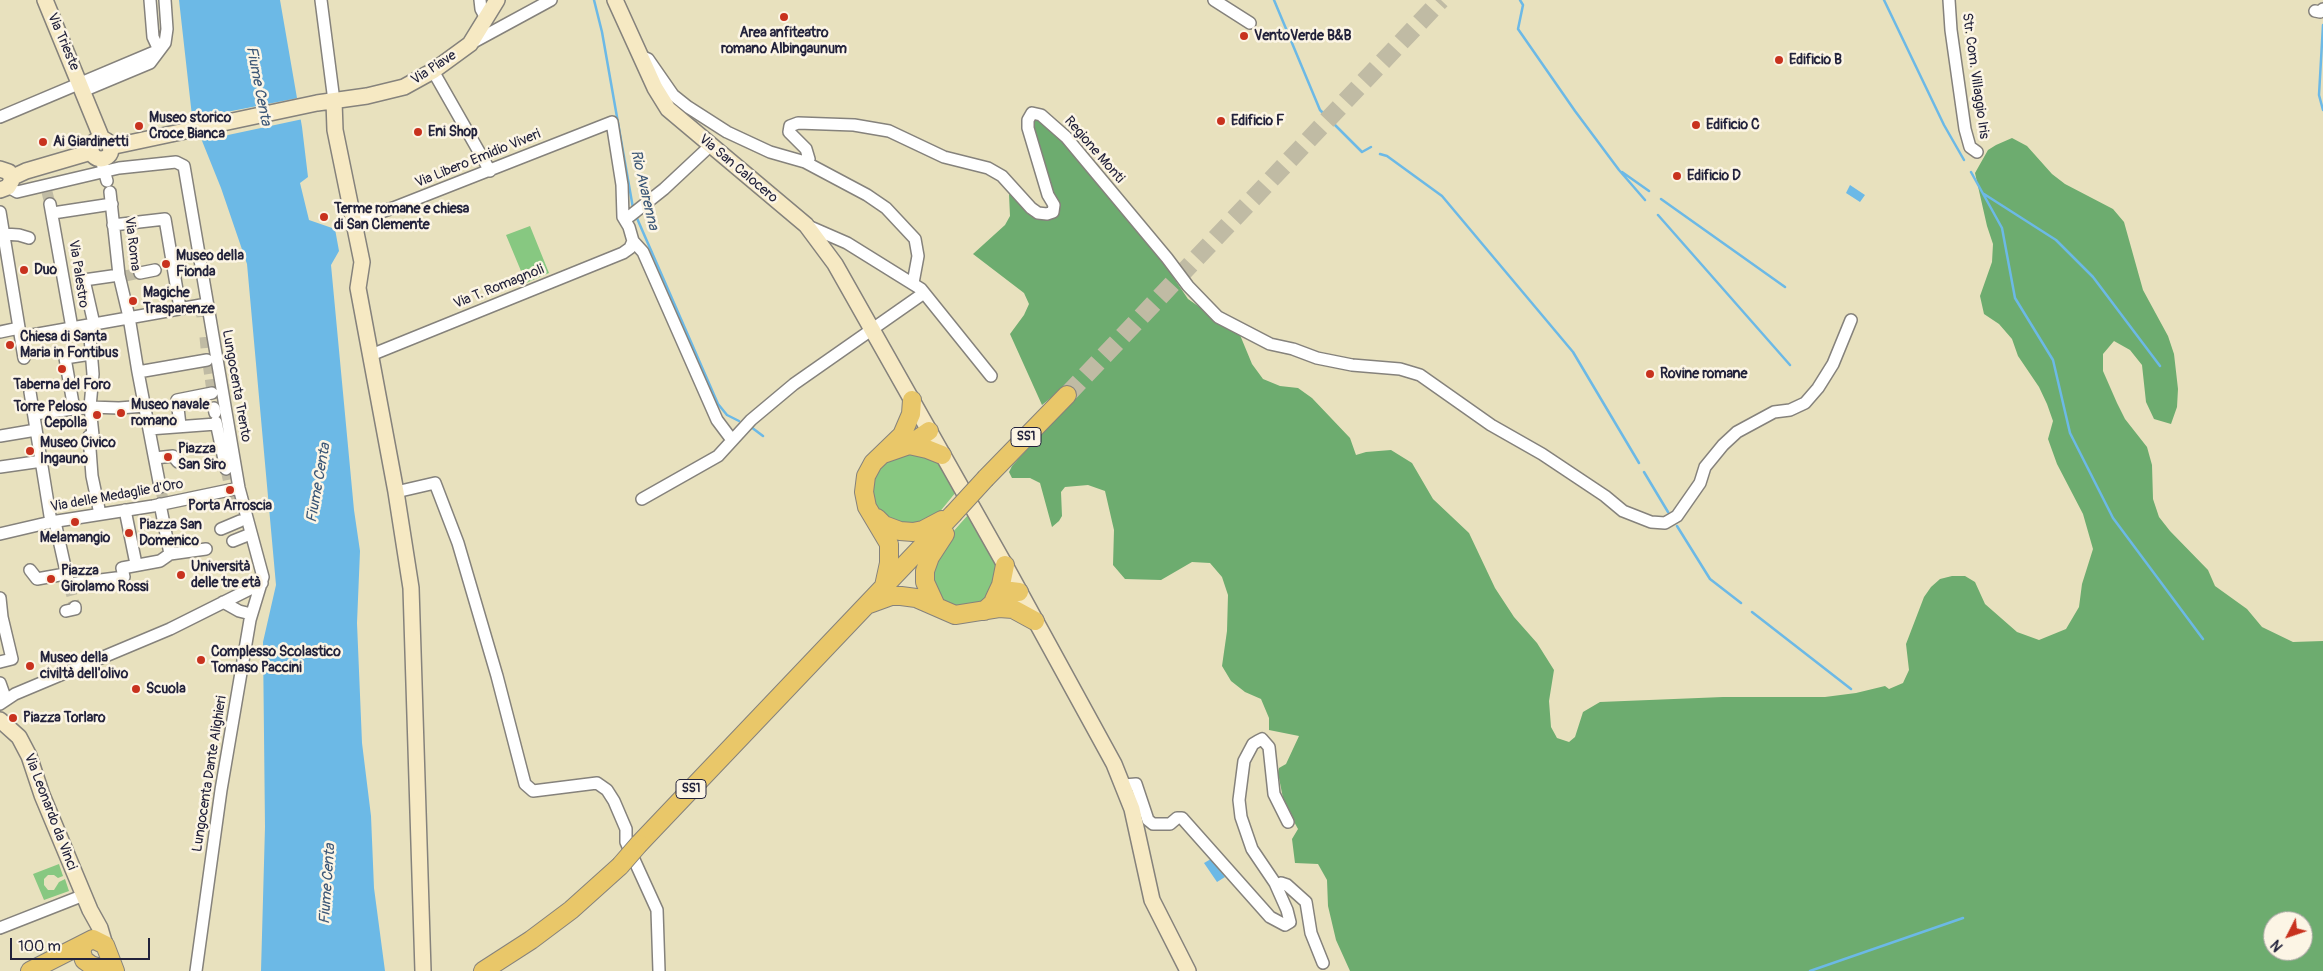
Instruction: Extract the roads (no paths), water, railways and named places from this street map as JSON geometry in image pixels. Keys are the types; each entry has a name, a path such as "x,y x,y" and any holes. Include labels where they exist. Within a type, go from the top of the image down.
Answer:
{"main road":[{"name":"Via Trieste","path":"45,0 82,88 104,162"},
{"name":"Via Piave","path":"5,181 26,171 104,162 169,135 317,103 367,96 404,87 433,71 470,44 497,0"},
{"name":"Via San Calocero","path":"615,0 661,100 668,110 806,225 836,264 1020,592 1124,785 1132,809 1152,900 1188,971"},
{"path":"334,101 335,130 362,262 358,288 396,492 411,588 422,971"},
{"name":"SS1","path":"483,971 531,940 571,910 620,866 742,734 1067,395"},
{"path":"906,440 912,400"},
{"path":"884,586 889,563 888,544 867,507 864,492 866,476 873,463 906,440 910,432 929,431"},
{"path":"906,440 942,455"},
{"path":"872,515 884,525 900,531 912,532 923,530 953,514"},
{"path":"936,606 925,582 925,571 930,557 947,530 953,514"},
{"path":"992,606 1001,586 1005,566"},
{"path":"992,606 1012,591 1020,592"},
{"path":"864,606 892,596 901,596 916,598 955,615 992,606 1013,609 1035,621"},
{"name":"Via Leonardo da Vinci","path":"0,720 22,741 84,896 100,928 96,954 115,971"},
{"path":"30,971 62,955 96,954"}],"street":[{"path":"150,0 152,37 159,50"},
{"path":"0,117 82,88 159,50 165,43 166,36 165,0"},
{"path":"320,0 334,101"},
{"path":"480,0 481,9 486,18"},
{"path":"470,44 551,0"},
{"path":"1214,0 1250,23"},
{"name":"Str. Com. Villaggio Iris","path":"1949,0 1951,30 1965,129 1970,147 1977,152"},
{"path":"641,56 648,59 673,94 688,107 738,139 770,152 804,162 867,195 886,208 915,240 918,256 913,283"},
{"path":"433,71 490,171"},
{"name":"Regione Monti","path":"804,162 809,160 806,148 789,132 790,126 798,123 854,125 889,131 944,157 988,168 1002,176 1031,208 1038,213 1047,214 1054,212 1054,205 1048,195 1028,128 1028,120 1032,113 1041,115 1066,137 1188,286 1218,317 1250,335 1278,346 1293,348 1317,358 1400,369 1420,375 1491,425 1542,454 1624,511 1641,520 1665,522 1677,516 1700,483 1706,467 1723,445 1737,432 1774,412 1790,410 1805,403 1818,388 1833,364 1851,320"},
{"name":"Via Libero Emidio Viveri","path":"354,221 490,171 612,122 622,185 623,218 629,227 633,241"},
{"path":"630,216 664,189 710,146"},
{"path":"5,181 17,192 46,189 104,162"},
{"name":"Via Roma","path":"104,162 138,372 160,487"},
{"name":"Lungocenta Trento","path":"104,162 176,162 184,166 190,195 203,308 233,490 264,577 262,582"},
{"name":"Via Palestro","path":"72,328 52,208 112,208"},
{"path":"0,212 4,234 3,247 24,358"},
{"path":"113,225 165,219 180,308"},
{"path":"806,225 847,243 913,283 924,293 991,376"},
{"path":"4,234 29,238"},
{"path":"633,241 643,252 717,420 732,440"},
{"name":"Via T. Romagnoli","path":"371,355 623,253 630,248 633,241"},
{"path":"140,273 173,267"},
{"path":"104,514 92,476 88,436 92,435 90,407 93,374 91,354 92,324 84,280 122,276"},
{"path":"642,499 718,456 751,420 794,384 924,293"},
{"path":"0,332 20,333 72,328 180,308 203,308 204,337"},
{"path":"74,409 65,361 91,354"},
{"path":"138,372 207,361"},
{"path":"30,392 53,522 66,572"},
{"path":"180,425 177,400 212,393"},
{"path":"34,414 90,407 119,408 145,406"},
{"path":"149,428 180,425 215,417 226,469"},
{"path":"0,436 36,430"},
{"path":"155,458 173,456 178,462"},
{"path":"0,467 42,461"},
{"path":"396,492 435,483 458,543 497,676 525,784 533,791 596,783 607,790 614,801 626,829 626,842 657,910 659,971"},
{"name":"Via delle Medaglie d'Oro","path":"0,534 53,522 233,490"},
{"path":"160,504 170,554"},
{"path":"125,510 136,564"},
{"path":"221,529 239,516 247,535 233,541"},
{"path":"34,580 66,572 122,568 160,561 170,554 206,549"},
{"path":"0,685 3,702 15,694 137,644 262,582"},
{"name":"Lungocenta Dante Alighieri","path":"196,971 221,790 251,614 262,582"},
{"path":"223,602 239,611 251,614"},
{"path":"0,604 12,659 0,662"},
{"path":"1124,785 1136,784 1148,820 1153,824 1170,824 1177,818 1182,818 1270,917 1281,925 1290,922 1290,918 1278,888 1265,865 1252,849 1241,817 1239,800 1244,761 1258,740 1262,739 1270,747 1274,794 1288,822"},
{"path":"1278,888 1280,883 1287,885 1306,902 1311,933 1323,963"},
{"path":"0,928 84,896"}],"water":[{"name":"Fiume Centa","path":"179,0 280,0 302,127 308,177 300,183 309,220 335,229 339,251 331,265 354,510 360,551 357,623 362,743 371,816 374,888 385,971 261,971 265,827 263,642 276,585 247,264 221,188 192,116"},
{"path":"1850,185 1865,195 1860,202 1846,193"},
{"path":"1211,859 1225,877 1217,882 1204,863"}],"waterway":[{"name":"Rio Avarenna","path":"594,0 602,32 633,208"},
{"path":"1274,0 1320,110 1362,152 1371,147"},
{"path":"1520,0 1523,5 1518,29 1575,111 1619,170 1645,200"},
{"path":"1884,0 1944,125 1964,160"},
{"path":"2323,25 2319,95 2323,110"},
{"path":"1380,154 1387,156 1442,196 1573,352 1639,463"},
{"path":"1622,172 1649,191"},
{"path":"1971,172 2002,228 2015,298 2053,360 2070,433 2113,518 2203,639"},
{"path":"1984,194 2056,240 2093,277 2160,366"},
{"path":"1661,199 1785,287"},
{"path":"1658,215 1790,365"},
{"name":"Rio Avarenna","path":"636,216 718,404 727,415 739,421"},
{"name":"Rio Avarenna","path":"751,427 763,436"},
{"path":"1644,472 1668,512"},
{"path":"1677,526 1710,579 1741,603"},
{"path":"1752,612 1851,689"},
{"path":"1810,971 1963,918"}],"tunnel":[{"path":"1067,395 1441,0"},
{"path":"47,192 50,204"},
{"path":"125,276 140,273"},
{"path":"201,307 202,317"},
{"path":"205,337 207,358"},
{"path":"208,363 212,391"},
{"path":"226,469 230,488"},
{"path":"160,487 164,503"},
{"path":"231,494 237,510"},
{"path":"69,585 75,607"}],"place":[{"name":"Area anfiteatro romano Albingaunum","path":"784,17"},
{"name":"VentoVerde B&B","path":"1244,36"},
{"name":"Edificio B","path":"1779,60"},
{"name":"Edificio F","path":"1221,121"},
{"name":"Edificio C","path":"1696,125"},
{"name":"Museo storico Croce Bianca","path":"139,126"},
{"name":"Eni Shop","path":"418,132"},
{"name":"Ai Giardinetti","path":"43,142"},
{"name":"Edificio D","path":"1677,176"},
{"name":"Terme romane e chiesa di San Clemente","path":"324,217"},
{"name":"Museo della Fionda","path":"166,264"},
{"name":"Duo","path":"24,270"},
{"name":"Magiche Trasparenze","path":"133,301"},
{"name":"Chiesa di Santa Maria in Fontibus","path":"10,345"},
{"name":"Taberna del Foro","path":"62,369"},
{"name":"Rovine romane","path":"1650,374"},
{"name":"Museo navale romano","path":"121,413"},
{"name":"Torre Peloso Cepolla","path":"97,415"},
{"name":"Museo Civico Ingauno","path":"30,451"},
{"name":"Piazza San Siro","path":"168,457"},
{"name":"Porta Arroscia","path":"230,490"},
{"name":"Melamangio","path":"75,522"},
{"name":"Piazza San Domenico","path":"129,533"},
{"name":"Università delle tre età","path":"181,575"},
{"name":"Piazza Girolamo Rossi","path":"51,579"},
{"name":"Complesso Scolastico Tomaso Paccini","path":"201,660"},
{"name":"Museo della civiltà dell'olivo","path":"30,666"},
{"name":"Scuola","path":"136,689"},
{"name":"Piazza Torlaro","path":"13,718"}]}
